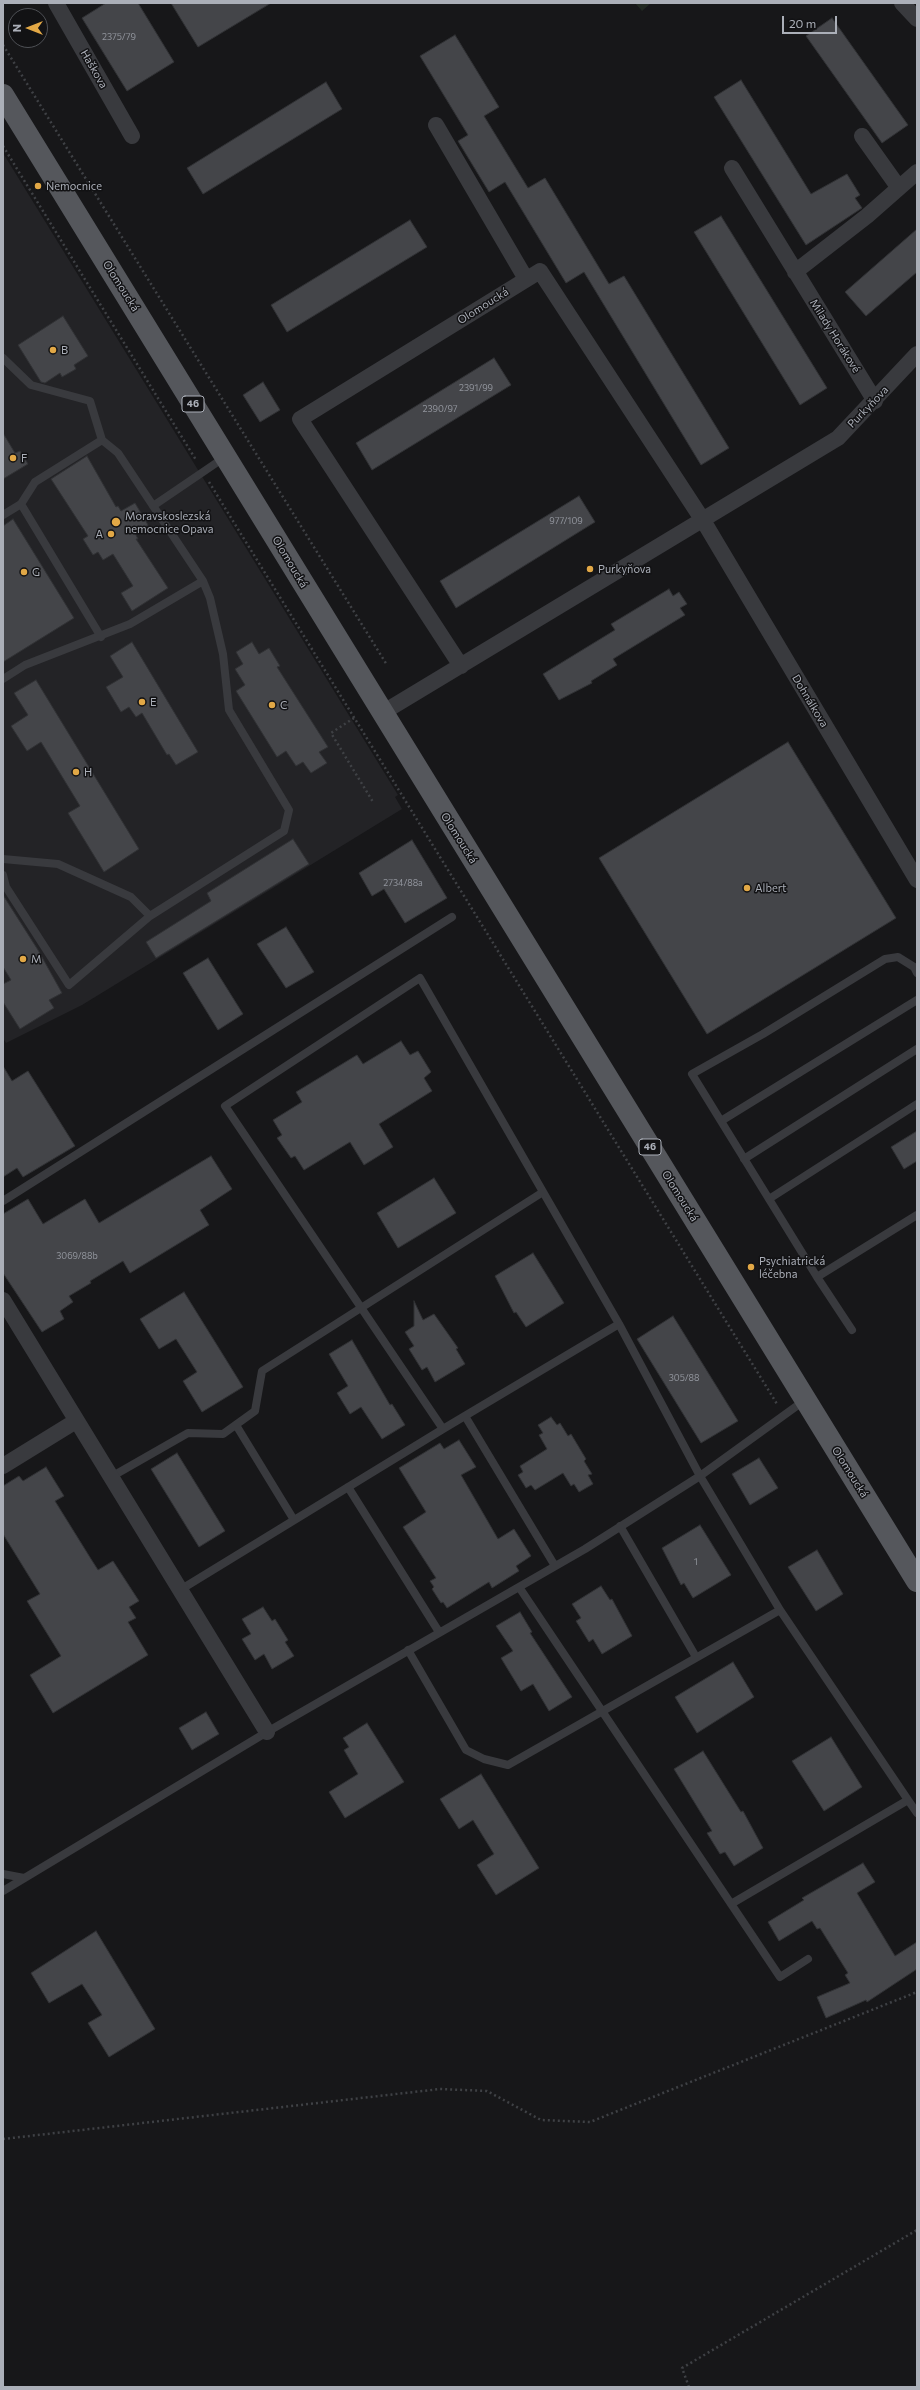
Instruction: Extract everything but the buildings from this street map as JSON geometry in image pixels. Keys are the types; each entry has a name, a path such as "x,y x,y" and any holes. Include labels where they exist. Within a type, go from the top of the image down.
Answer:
{"main road":[{"name":"Olomoucká","path":"3,95 917,1581"}],"street":[{"name":"Haškova","path":"56,3 132,136"},
{"path":"902,3 917,19"},
{"path":"436,125 526,279"},
{"path":"862,136 899,188"},
{"name":"Milady Horákové","path":"732,168 875,401"},
{"path":"795,272 867,216 917,172"},
{"name":"Olomoucká","path":"461,666 300,419 526,279 540,271 704,522"},
{"name":"Purkyňova","path":"382,713 704,522 838,438 875,401 917,354"},
{"name":"Dohnálkova","path":"704,522 917,880"},
{"path":"3,1300 267,1732"},
{"path":"3,1466 76,1421"}],"lane":[{"path":"3,358 31,386 90,401 102,440 118,453 202,582 210,598 223,654 229,710 289,810 284,831 150,916 69,985 6,887 3,875"},
{"path":"3,515 21,504 35,482 102,440"},
{"path":"153,506 226,457"},
{"path":"21,504 101,637"},
{"path":"3,679 25,665 101,637 130,624 202,582"},
{"path":"3,859 58,864 131,897 150,916"},
{"path":"3,1201 452,917"},
{"path":"852,1330 817,1277 692,1074 885,960 898,957 914,967 917,973"},
{"path":"443,1429 225,1106 420,978 619,1324 700,1476 780,1610 917,1814"},
{"path":"721,1121 917,1000"},
{"path":"744,1159 917,1049"},
{"path":"769,1199 917,1104"},
{"path":"111,1478 188,1433 223,1434 255,1411 262,1370 543,1192"},
{"path":"817,1277 917,1215"},
{"path":"180,1590 443,1429 619,1324"},
{"path":"3,1891 267,1732 555,1566 700,1476 805,1400"},
{"path":"465,1416 555,1566"},
{"path":"236,1424 294,1520"},
{"path":"348,1487 439,1632"},
{"path":"620,1526 696,1657"},
{"path":"519,1587 780,1977 808,1959"},
{"path":"408,1650 466,1750 484,1759 508,1765 780,1610"},
{"path":"731,1904 908,1800"},
{"path":"3,1874 24,1878"}],"path":[{"path":"3,45 387,665"},
{"path":"3,146 784,1416"},
{"path":"354,718 331,733 373,802"},
{"path":"3,2139 440,2089 487,2091 541,2120 590,2122 917,1992"},
{"path":"689,2387 682,2368 917,2230"}],"shaded area":[{"path":"635,3 651,3 642,11"},
{"name":"Moravskoslezská nemocnice Opava","path":"3,153 398,795 395,797 402,809 82,1005 6,1043 3,1038"}],"place":[{"name":"Nemocnice","path":"38,186"},
{"name":"B","path":"53,350"},
{"name":"F","path":"13,458"},
{"name":"Moravskoslezská nemocnice Opava","path":"116,522"},
{"name":"A","path":"111,534"},
{"name":"Purkyňova","path":"590,569"},
{"name":"G","path":"24,572"},
{"name":"E","path":"142,702"},
{"name":"C","path":"272,705"},
{"name":"H","path":"76,772"},
{"name":"Albert","path":"747,888"},
{"name":"M","path":"23,959"},
{"name":"Psychiatrická léčebna","path":"751,1267"}]}
